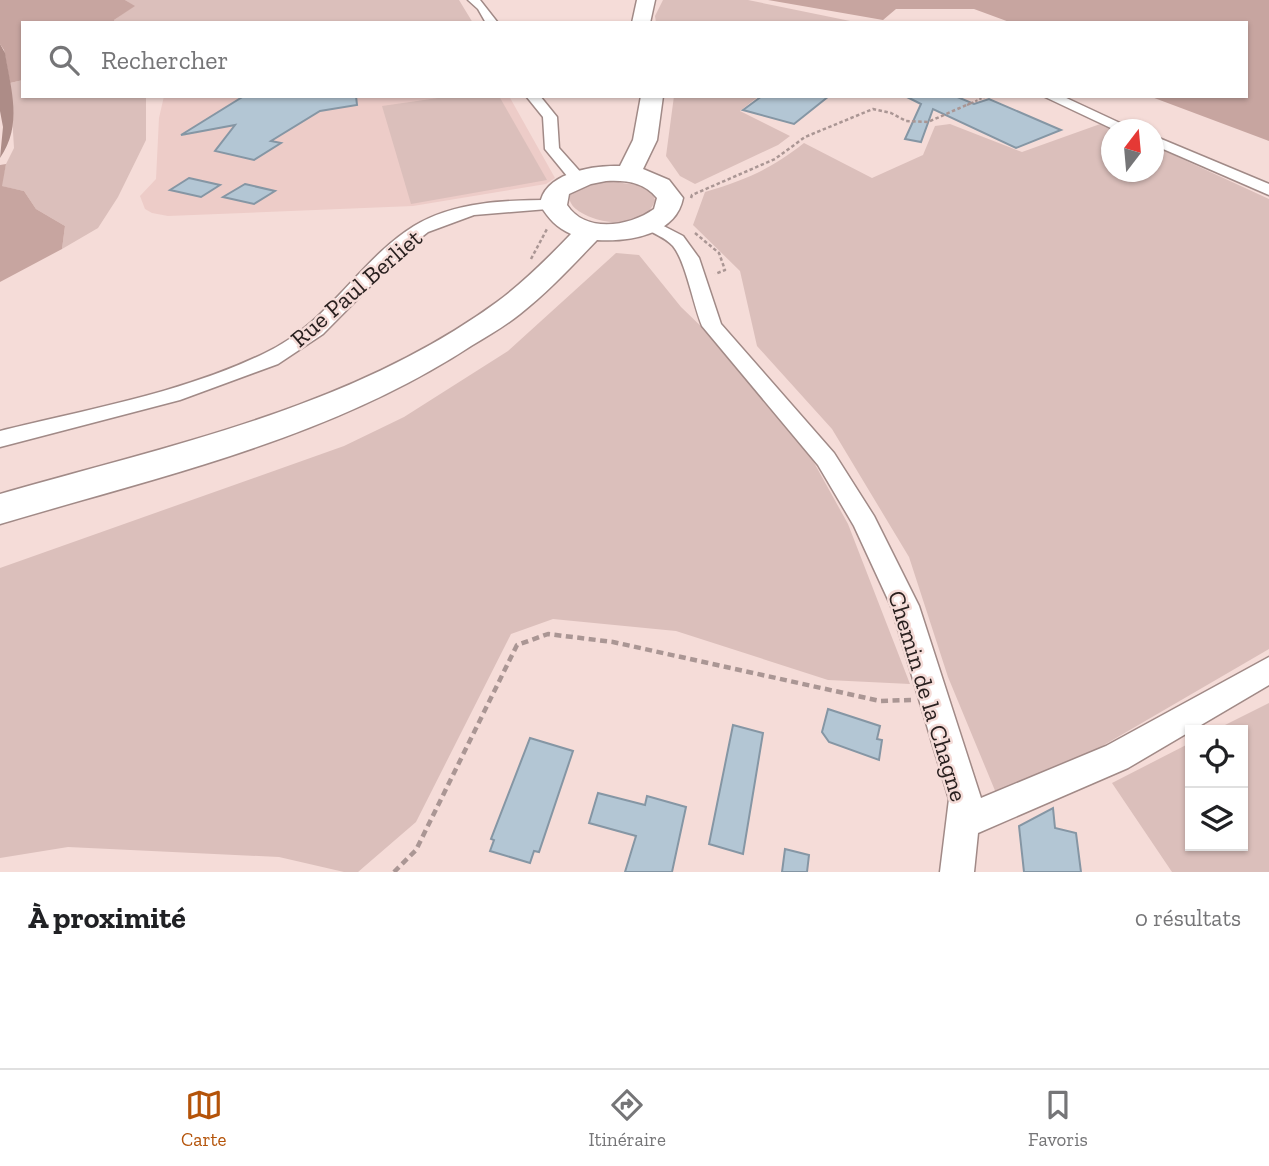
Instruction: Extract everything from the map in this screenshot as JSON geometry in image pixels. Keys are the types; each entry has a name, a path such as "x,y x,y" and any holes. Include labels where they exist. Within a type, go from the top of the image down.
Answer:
{"main road":[{"path":"641,21 646,0"},
{"path":"628,174 645,140 652,98"},
{"path":"602,173 628,174 661,185 670,198 667,212 650,224 622,231 591,230 566,221 556,209 556,195 564,186 578,178 602,173"},
{"path":"0,509 283,426 371,388 427,360 508,309 544,278 591,230"}],"street":[{"path":"473,0 482,7 491,21"},
{"path":"535,98 550,117 552,149 578,178"},
{"path":"1055,98 1103,119"},
{"path":"1164,146 1269,190"},
{"name":"Rue Paul Berliet","path":"0,439 203,384 272,358 313,332 400,246 426,226 460,213 512,205 556,209"},
{"name":"Chemin de la Chagne","path":"650,224 677,240 690,258 712,326 826,459 865,523 905,606 965,799 957,872"},
{"path":"964,822 1117,757 1269,670"}],"path":[{"path":"689,203 692,195 706,187 775,159 805,137 873,109 891,113 906,121 929,122 983,98"},
{"path":"523,267 531,260 546,234 556,209"},
{"path":"691,230 721,254 726,262 725,270 696,280"},
{"path":"394,872 416,850 517,645 548,634 613,642 880,701 934,699"}],"shaded area":[{"path":"0,0 125,0 135,6 115,21 21,21 21,80 10,83 4,50 0,44"},
{"path":"125,0 459,0 472,21 115,21 134,6"},
{"path":"663,0 748,0 850,21 656,21 655,16"},
{"path":"768,0 1269,0 1269,141 1154,98 1248,98 1248,21 1007,21 974,9 896,9 883,20"},
{"path":"0,44 5,53 13,120 7,146 0,158 3,127 0,111"},
{"path":"21,80 21,98 146,98 146,140 118,197 98,228 62,249 65,226 36,209 24,191 1,186 6,164 14,148 10,83"},
{"path":"164,98 510,98 555,178 546,184 413,206 168,216 145,209 140,196 156,179 159,118"},
{"path":"438,98 500,98 547,180 411,204 382,106"},
{"path":"674,98 756,98 740,111 790,136 778,145 695,184 680,176 666,156"},
{"path":"950,124 1022,152 1101,124 1101,182 1164,182 1164,151 1269,199 1269,649 1092,752 996,793 948,677 909,557 832,429 757,346 740,271 693,225 705,192 758,173 804,143 872,178 923,155 935,126"},
{"path":"6,164 2,186 24,191 36,209 65,226 62,249 0,282 0,165"},
{"path":"612,179 642,186 652,193 655,200 645,214 630,221 612,222 579,211 571,202 572,193 585,184"},
{"path":"616,253 639,255 681,307 709,334 806,448 848,524 910,684 828,680 676,631 553,619 511,634 416,822 358,872 344,872 279,857 68,847 0,858 0,568 344,446 404,417 508,351"},
{"path":"1269,703 1269,872 1172,872 1112,783 1185,746 1185,851 1248,851 1248,725 1225,725"}],"building":[{"path":"241,98 356,98 357,105 320,111 271,141 281,143 254,160 215,151 235,125 181,135"},
{"path":"759,98 826,98 794,124 743,110"},
{"path":"909,98 960,98 974,104 989,99 1061,130 1016,148 933,109 921,142 905,139 921,104"},
{"path":"189,178 220,185 201,197 170,190"},
{"path":"245,184 275,191 254,204 223,197"},
{"path":"828,709 880,726 877,739 882,740 879,760 829,742 822,732"},
{"path":"733,725 763,733 743,854 709,844"},
{"path":"530,738 573,751 539,852 534,851 530,863 490,851 494,840 491,839"},
{"path":"598,793 645,805 647,796 686,807 672,872 625,872 636,836 589,823"},
{"path":"1053,808 1055,828 1076,833 1081,872 1024,872 1019,826"},
{"path":"785,849 809,855 807,872 782,872"}]}
